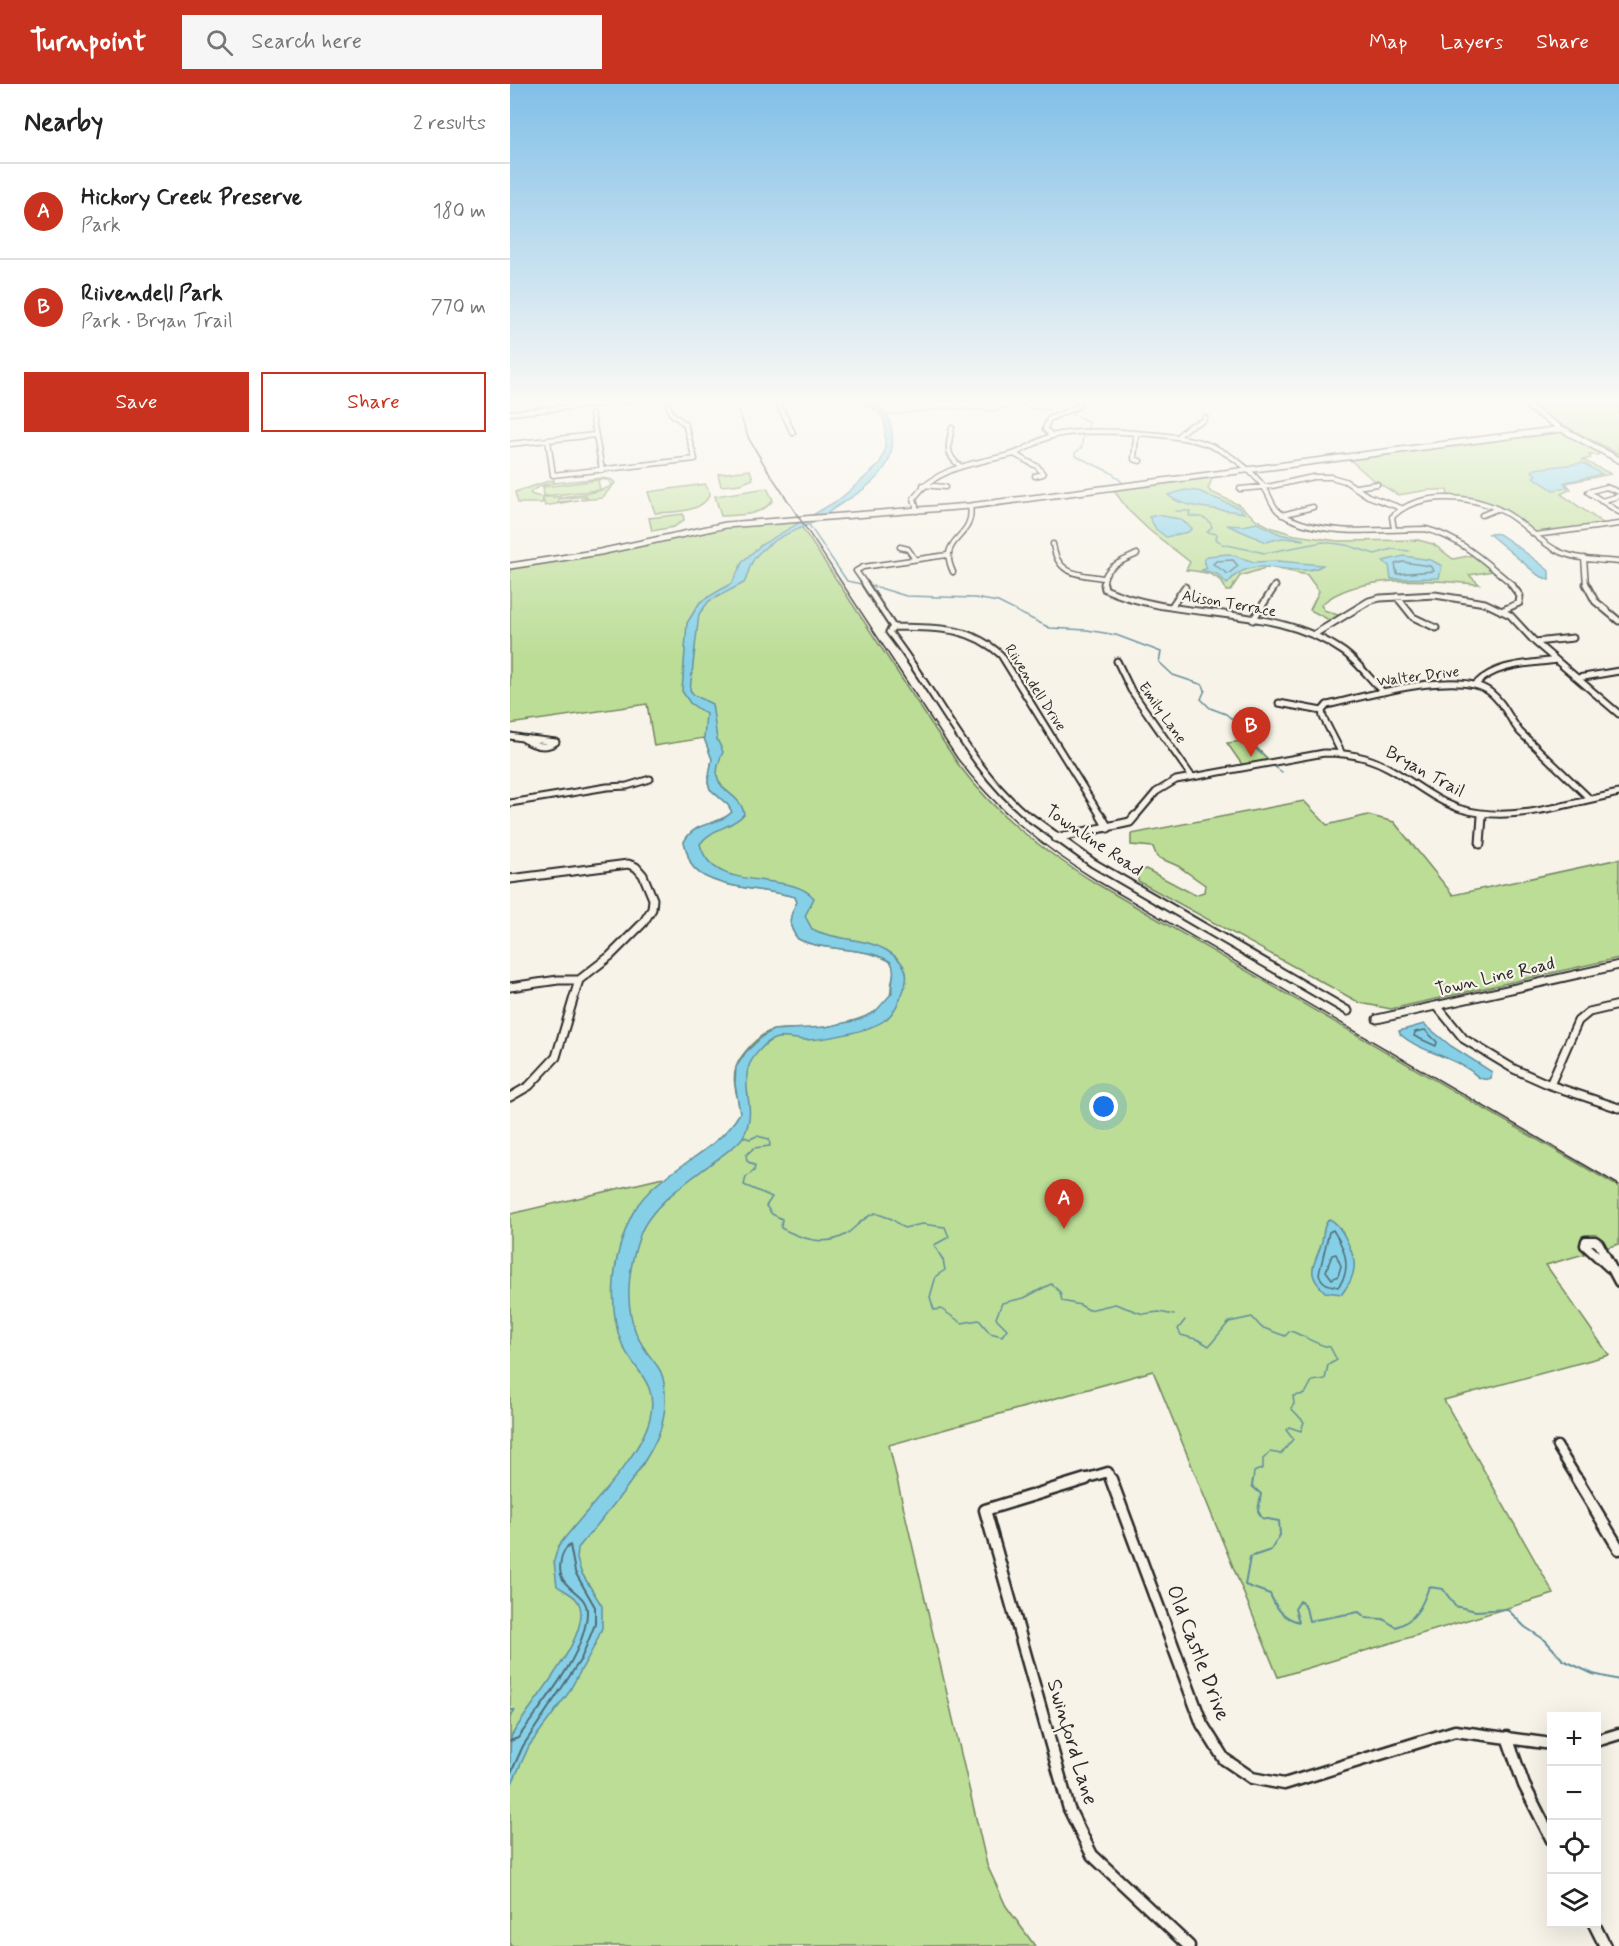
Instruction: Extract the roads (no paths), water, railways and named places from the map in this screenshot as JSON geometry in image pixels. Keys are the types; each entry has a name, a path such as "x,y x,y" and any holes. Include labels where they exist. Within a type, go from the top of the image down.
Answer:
{"street":[{"path":"917,511 914,498 921,488"},
{"path":"510,566 600,552 716,526 970,506 1108,488"},
{"path":"1240,489 1248,488"},
{"path":"1263,488 1270,504 1282,515 1319,527 1339,530 1432,531 1449,536 1516,588 1520,596 1520,603 1501,611"},
{"path":"1357,488 1368,496 1401,508"},
{"path":"1602,488 1589,491 1619,512"},
{"path":"1601,501 1619,494"},
{"path":"1394,529 1392,518 1401,508 1427,500 1475,502 1497,509 1558,552 1619,562"},
{"path":"953,572 947,555 951,544 971,525 973,515 970,506"},
{"path":"1282,515 1313,507"},
{"path":"1482,515 1497,509"},
{"path":"1535,535 1619,524"},
{"path":"1053,544 1053,555 1057,563 1065,570 1102,578 1113,566 1137,554"},
{"path":"900,547 908,549 914,558"},
{"path":"893,627 856,572 863,567 947,555"},
{"path":"1584,558 1587,592 1593,600 1619,621"},
{"name":"Alison Terrace","path":"1102,578 1105,589 1116,595 1293,627 1313,634 1346,653 1383,692"},
{"path":"1253,620 1275,586"},
{"path":"1172,606 1185,587"},
{"path":"1313,634 1369,601 1435,595 1485,603 1510,615 1535,642 1619,714"},
{"path":"1397,597 1408,615 1436,628"},
{"name":"Riivendell Drive","path":"893,627 952,629 974,634 993,645 1108,828"},
{"name":"Townline Road","path":"893,627 889,632 903,648 984,774 1008,798 1056,838 1093,863 1348,1011"},
{"path":"1535,642 1573,638"},
{"path":"1476,684 1482,674 1556,660"},
{"name":"Emily Lane","path":"1117,661 1131,690 1192,777"},
{"path":"1578,678 1619,671"},
{"name":"Walter Drive","path":"1322,711 1327,705 1341,700 1383,692 1456,681 1476,684 1488,690 1504,704 1509,710 1512,722 1520,732 1589,798"},
{"path":"1279,703 1322,711 1324,724 1335,735 1341,752"},
{"path":"510,736 556,742 552,746 542,747 521,738"},
{"name":"Bryan Trail","path":"1056,838 1130,822 1164,786 1192,777 1341,752 1378,761 1441,800 1460,809 1482,814 1525,812 1619,794"},
{"path":"510,803 607,787 627,786 650,779"},
{"path":"1480,844 1482,814"},
{"path":"510,879 620,864 636,867 643,875 653,899 652,909 643,923 610,956 579,980 556,1057 529,1086 510,1097"},
{"name":"Town Line Road","path":"1377,1019 1618,967"},
{"path":"510,987 558,980 579,980"},
{"path":"1550,1085 1578,1021 1589,1012 1619,1005"},
{"path":"1437,1006 1464,1040 1514,1069 1550,1085 1619,1108"},
{"path":"1610,1268 1619,1282"},
{"path":"1557,1446 1619,1549"},
{"name":"Old Castle Drive","path":"985,1510 1108,1472 1202,1724 1224,1759 1252,1778 1284,1784 1455,1731 1547,1743"},
{"name":"Swinford Lane","path":"985,1510 1069,1809 1092,1855 1189,1946"},
{"path":"1601,1739 1619,1734"},
{"path":"1507,1737 1524,1785 1547,1832"},
{"path":"1596,1928 1605,1946"}],"water":[{"path":"853,488 865,488 812,523 768,545 754,558 744,583 709,601 699,614 690,690 694,695 712,704 717,739 723,752 717,776 724,789 741,806 744,814 710,835 700,844 708,860 720,870 735,876 787,884 802,889 814,898 805,916 812,929 830,936 868,943 886,950 904,967 905,986 892,1013 878,1024 847,1034 824,1038 806,1040 778,1038 762,1047 748,1069 749,1117 742,1138 664,1202 654,1212 640,1235 629,1284 630,1309 638,1338 663,1378 665,1400 663,1420 658,1435 640,1469 578,1548 577,1559 581,1572 602,1606 602,1628 567,1695 529,1746 510,1788 511,1737 558,1669 578,1629 581,1612 576,1599 557,1586 554,1561 558,1547 623,1468 635,1451 650,1418 652,1406 648,1386 622,1344 615,1318 616,1262 631,1217 644,1197 657,1184 716,1141 740,1113 735,1084 736,1067 746,1052 763,1036 773,1030 826,1027 858,1020 875,1012 892,993 891,962 869,953 821,946 798,939 790,921 797,902 795,897 727,884 702,875 692,865 684,842 694,830 720,820 732,812 728,805 710,789 708,782 712,759 704,738 706,714 690,703 682,691 687,623 700,602 732,583 743,561 761,545 840,499"},
{"path":"1185,490 1198,491 1239,508 1244,513 1193,506 1174,500 1168,495"},
{"path":"1157,515 1180,519 1192,528 1188,532 1166,537 1156,529 1149,517"},
{"path":"1257,523 1280,534 1305,540 1282,538 1266,542 1227,525 1243,526"},
{"path":"1489,534 1499,534 1541,564 1549,571 1549,580 1538,575"},
{"path":"1229,554 1254,562 1278,561 1323,565 1303,570 1270,567 1248,569 1237,574 1227,584 1217,574 1202,570 1207,568 1204,561 1207,556"},
{"path":"1404,556 1431,560 1442,566 1439,578 1391,579 1389,566 1383,561"},
{"path":"1424,1024 1451,1046 1492,1072 1491,1078 1480,1078 1453,1061 1416,1045 1400,1034 1399,1031"},
{"path":"1329,1219 1343,1233 1354,1263 1351,1279 1342,1294 1325,1292 1314,1279 1313,1268"}],"waterway":[{"path":"1176,511 1190,511 1189,516 1203,518 1211,523 1212,527 1207,532 1217,534 1216,539 1220,542"},
{"path":"809,525 847,581 861,584"},
{"path":"1222,544 1265,553 1323,542 1346,545 1375,554 1392,549 1409,551"},
{"path":"867,584 906,596 975,598 998,602 1050,628 1087,630 1116,635 1161,652 1159,662 1173,675 1203,685 1205,690 1201,699 1210,708 1226,714 1241,727 1249,743 1268,760"},
{"path":"1272,765 1282,772"},
{"path":"744,1137 750,1139 757,1136 769,1139 770,1146 754,1148 746,1155 747,1161 755,1166 754,1171 746,1177 744,1185 772,1197 766,1206 772,1214 782,1219 781,1228 788,1232 812,1240 837,1239 875,1213 892,1219 904,1228 922,1224 945,1227 949,1237 934,1245 943,1260 945,1270 936,1276 930,1297 934,1310 941,1309 962,1323 979,1320 990,1333 1002,1336 1007,1329 996,1318 1002,1303 1024,1298 1051,1284 1060,1292 1062,1301 1080,1305 1089,1310 1115,1304 1143,1314 1159,1312 1174,1315"},
{"path":"1185,1320 1178,1329 1181,1335 1199,1340 1209,1346 1229,1322 1252,1317 1261,1327 1285,1336 1290,1331 1330,1347 1337,1360 1328,1365 1325,1379 1312,1381 1305,1394 1293,1396 1294,1404 1291,1408 1304,1422 1301,1431 1289,1427 1286,1430 1293,1439 1281,1454 1270,1452 1263,1459 1263,1468 1254,1472 1253,1480"},
{"path":"1253,1479 1252,1486 1261,1494 1258,1511 1262,1518 1279,1521 1280,1535 1271,1550 1250,1557 1245,1585 1270,1594 1278,1608 1289,1618 1299,1622 1295,1609 1300,1601 1306,1608 1309,1621 1359,1612 1366,1618 1383,1619 1396,1627 1409,1620 1417,1612 1429,1587 1443,1589 1455,1606 1476,1611 1507,1609 1525,1627 1545,1640 1563,1660 1593,1674 1619,1680"},
{"path":"510,1710 515,1710 510,1717"}],"railway":[{"path":"779,488 957,758 988,795 1040,842 1099,882 1619,1185"}],"place":[{"name":"Riivendell Park","path":"1251,757"},
{"name":"Hickory Creek Preserve","path":"1064,1229"}]}
